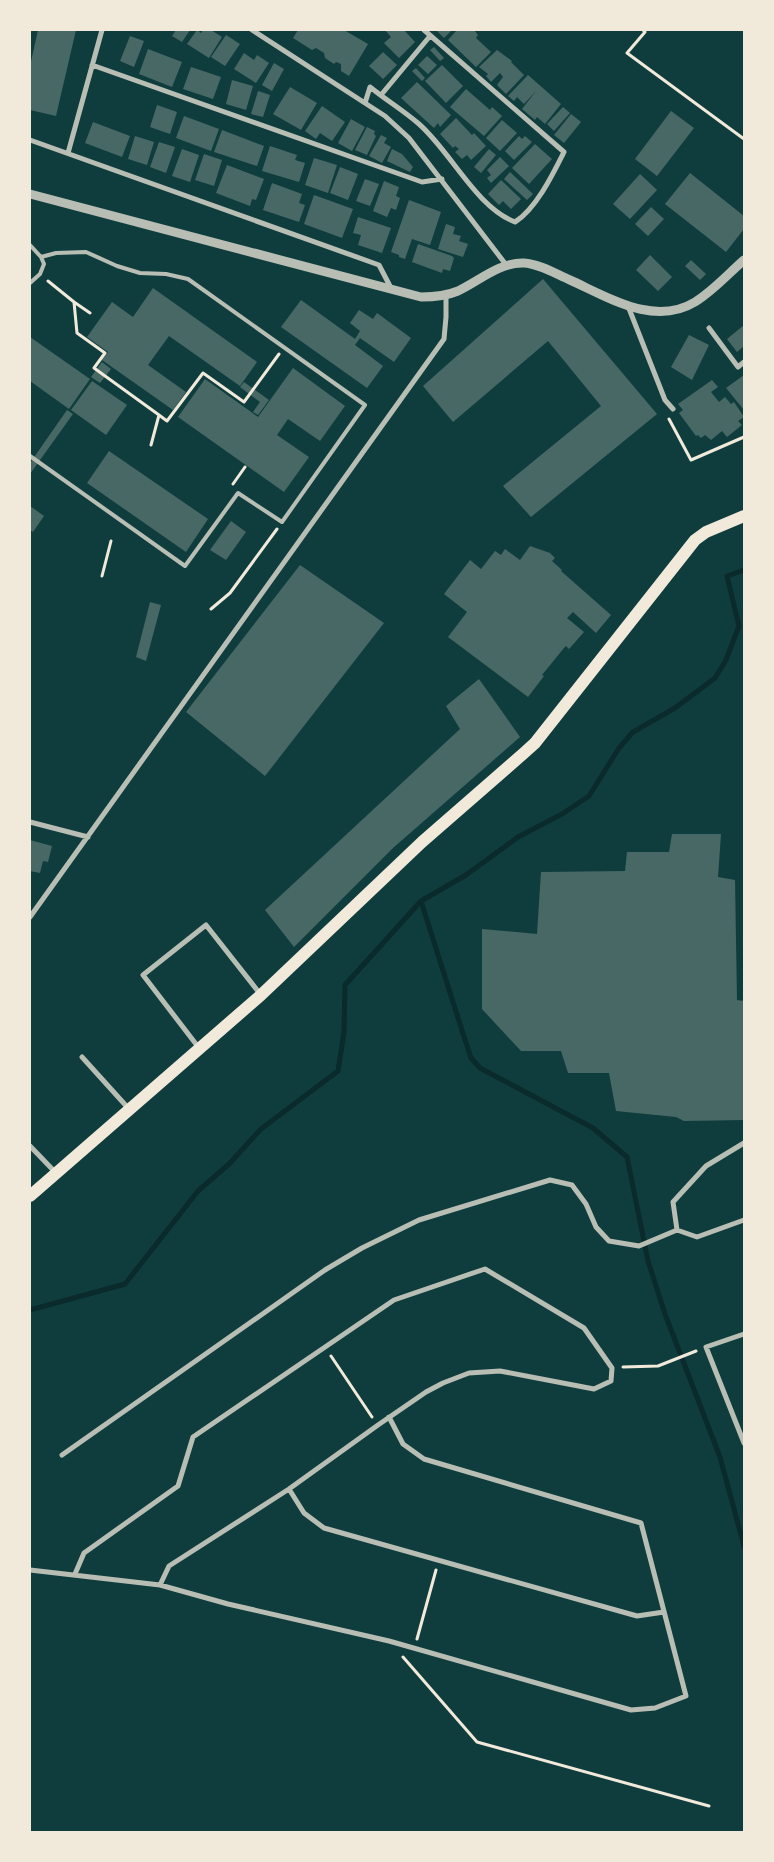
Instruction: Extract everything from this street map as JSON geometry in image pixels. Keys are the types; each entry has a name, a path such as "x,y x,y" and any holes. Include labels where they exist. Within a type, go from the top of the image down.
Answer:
{"main road":[{"path":"30,1196 261,995 417,847 535,743 695,540 706,532 744,516"}],"street":[{"path":"68,153 102,30"},
{"path":"252,30 385,116 409,138 507,266"},
{"path":"365,103 370,87 420,125 488,204 503,217 515,222 524,217 552,177 564,152 424,30"},
{"path":"380,95 430,36"},
{"path":"92,65 422,182 442,179"},
{"path":"30,140 379,265 392,290"},
{"path":"30,194 421,297 446,295 458,291 507,266 523,263 540,266 628,306 660,313 688,306 710,292 744,260"},
{"path":"30,917 444,339 446,295"},
{"path":"628,306 664,400 673,409"},
{"path":"710,328 738,367 744,362"},
{"path":"30,822 88,837"},
{"path":"199,1048 143,975 206,925 261,995"},
{"path":"82,1056 129,1109"},
{"path":"677,1230 673,1202 706,1166 744,1143"},
{"path":"30,1146 57,1174"},
{"path":"62,1455 325,1270 362,1248 419,1220 550,1180 572,1185 586,1204 596,1227 609,1241 639,1246 677,1230 697,1237 744,1220"},
{"path":"75,1574 84,1554 178,1486 193,1437 394,1300 485,1270 584,1328 612,1368 611,1381 594,1389 500,1371 468,1374 443,1383 389,1417 289,1489 169,1566 160,1585"},
{"path":"743,1439 706,1348 744,1334"},
{"path":"30,1570 160,1585 228,1604 389,1641 631,1710 655,1708 686,1696 641,1523 424,1459 403,1444 389,1417"},
{"path":"289,1489 304,1513 324,1528 637,1616 664,1612"}],"lane":[{"path":"30,245 41,257 44,264 40,274 30,283"},
{"path":"30,456 186,566 238,493 282,522 365,405 188,279 166,274 140,273 117,266 86,252 56,253 41,257"}],"path":[{"path":"643,30 645,32 627,53 744,140"},
{"path":"40,274 90,313"},
{"path":"74,302 77,333 105,353 94,368 167,421 203,374 244,402 284,347"},
{"path":"151,445 159,415"},
{"path":"232,484 245,467"},
{"path":"211,609 230,593 278,528"},
{"path":"102,576 111,541"},
{"path":"324,1347 378,1425"},
{"path":"612,1368 658,1366 693,1352"},
{"path":"415,1649 439,1560"},
{"path":"389,1641 477,1742 709,1806"}],"building":[{"path":"38,30 76,30 56,116 30,110 30,66"},
{"path":"176,30 190,30 182,42 172,36"},
{"path":"197,30 201,33 203,30 211,30 222,37 209,58 187,44"},
{"path":"298,30 344,30 368,44 349,76 341,71 341,64 336,62 334,64 325,58 324,53 316,48 312,50 293,38"},
{"path":"385,30 404,30 415,42 399,58 384,43 391,37"},
{"path":"436,30 452,30 444,38"},
{"path":"457,30 474,30 478,35 476,38 491,52 476,67 448,40"},
{"path":"226,35 240,44 225,66 211,57"},
{"path":"130,36 144,41 134,67 120,61"},
{"path":"434,47 444,58 440,61 430,50"},
{"path":"148,49 182,62 172,87 139,74"},
{"path":"497,50 512,61 524,75 506,94 497,85 503,77 500,73 491,82 486,76 488,74 479,67"},
{"path":"383,52 397,65 383,79 369,66"},
{"path":"244,53 254,60 257,55 269,63 256,83 234,69"},
{"path":"427,56 437,65 428,74 418,65"},
{"path":"274,63 284,69 272,91 262,85"},
{"path":"442,65 463,86 446,103 425,81"},
{"path":"191,67 221,77 213,99 183,89"},
{"path":"416,68 425,78 422,81 412,71"},
{"path":"528,75 561,104 545,124 537,117 535,120 522,109 536,91 524,104 517,97 514,101 508,96"},
{"path":"232,80 253,86 246,110 226,104"},
{"path":"417,82 451,115 440,127 438,123 434,128 401,98"},
{"path":"290,87 317,103 301,130 273,114"},
{"path":"466,89 490,110 492,107 502,116 484,136 450,107"},
{"path":"258,91 270,95 263,117 251,114"},
{"path":"157,105 177,112 170,134 150,127"},
{"path":"322,106 345,122 332,141 320,133 316,139 305,131"},
{"path":"563,107 570,113 554,131 547,124"},
{"path":"671,111 694,128 657,176 635,159"},
{"path":"571,114 581,122 564,143 554,135"},
{"path":"184,116 219,129 211,151 176,138"},
{"path":"456,118 472,135 474,133 486,146 471,160 467,155 462,159 455,152 459,149 455,146 453,148 440,134"},
{"path":"351,119 365,127 352,151 338,143"},
{"path":"502,120 517,133 500,151 486,138"},
{"path":"93,122 130,136 122,157 85,143"},
{"path":"367,127 375,131 374,134 376,136 367,155 355,150"},
{"path":"222,130 264,146 257,166 214,152"},
{"path":"381,135 387,138 384,143 391,147 382,163 369,156"},
{"path":"135,136 154,142 147,165 128,159"},
{"path":"519,136 522,139 525,136 532,142 514,160 505,151"},
{"path":"159,142 175,147 166,173 150,167"},
{"path":"535,144 552,159 529,184 512,168"},
{"path":"270,146 297,155 295,160 305,163 299,182 262,171"},
{"path":"182,149 199,155 190,182 172,176"},
{"path":"392,149 402,154 413,167 410,172 387,161"},
{"path":"489,149 496,155 481,173 474,167"},
{"path":"204,154 222,160 214,186 195,180"},
{"path":"500,157 509,166 491,183 487,178 491,175 487,170"},
{"path":"314,158 337,165 328,193 305,185"},
{"path":"227,165 264,179 256,200 252,199 250,206 216,193"},
{"path":"340,167 358,174 348,200 330,193"},
{"path":"510,172 533,194 527,200 504,179"},
{"path":"690,173 744,216 744,229 726,252 665,204"},
{"path":"640,174 657,190 630,219 613,204"},
{"path":"365,179 379,184 370,206 356,201"},
{"path":"501,180 521,199 511,209 503,201 499,205 488,194"},
{"path":"384,181 399,187 396,196 400,198 396,210 391,208 387,217 373,211"},
{"path":"272,183 302,194 299,203 305,205 299,222 263,210"},
{"path":"314,195 353,209 342,238 304,224"},
{"path":"409,200 441,212 430,245 412,239 405,259 391,252"},
{"path":"651,207 664,219 648,236 635,224"},
{"path":"358,217 391,228 382,253 358,245 361,235 353,233"},
{"path":"446,224 455,227 453,234 461,236 459,241 468,244 463,257 438,249"},
{"path":"418,244 452,256 454,258 450,271 443,269 442,273 412,262"},
{"path":"650,255 672,277 658,291 636,270"},
{"path":"691,260 706,274 700,280 685,266"},
{"path":"543,279 657,414 531,517 503,486 601,406 548,341 453,422 423,386"},
{"path":"153,288 257,362 240,386 169,336 148,365 186,392 173,410 102,360 108,352 87,337 112,302 133,317"},
{"path":"301,300 355,339 360,331 350,323 359,310 373,319 377,313 411,338 394,362 360,338 355,345 383,366 367,388 281,327"},
{"path":"744,325 744,346 737,352 727,339"},
{"path":"689,335 709,345 692,380 671,367"},
{"path":"30,337 90,379 69,409 30,381"},
{"path":"102,362 111,369 100,383 91,377"},
{"path":"293,368 345,406 320,441 288,419 277,435 309,457 284,492 178,417 205,379 258,417"},
{"path":"744,375 744,410 726,388"},
{"path":"712,380 718,387 711,392 719,402 725,397 731,404 734,402 744,417 738,421 742,425 727,437 722,431 711,440 705,435 701,438 698,435 696,436 679,413 683,410 678,404"},
{"path":"92,381 127,405 106,435 71,410"},
{"path":"244,382 269,400 258,415 253,412 260,402 240,387"},
{"path":"67,410 73,414 30,474 30,463"},
{"path":"109,451 208,519 186,552 87,483"},
{"path":"30,506 44,516 33,532 30,530"},
{"path":"231,521 246,532 226,560 210,550"},
{"path":"530,546 550,553 555,558 552,561 561,571 611,615 596,633 573,612 567,618 584,632 569,649 566,646 564,648 542,675 544,676 528,697 448,637 467,612 444,594 470,560 481,569 495,551 501,555 505,549 520,560"},
{"path":"300,565 384,623 265,776 186,712"},
{"path":"150,602 161,605 146,661 136,657"},
{"path":"479,679 520,737 393,848 294,947 265,910 460,729 446,706"},
{"path":"672,834 721,834 718,877 735,880 737,1000 744,1001 744,1120 684,1121 676,1117 616,1111 609,1073 568,1073 561,1051 521,1051 482,1009 482,929 537,934 541,872 625,871 627,852 669,852"},
{"path":"30,840 52,846 48,862 43,861 40,873 30,871"}],"waterway":[{"path":"30,1310 125,1284 198,1191 229,1164 261,1129 338,1071 344,1032 345,985 421,901 466,875 518,837 562,814 589,796 619,748 633,732 675,708 715,678 726,660 739,626 727,576 744,570"},
{"path":"421,901 471,1058 480,1068 593,1128 627,1157 648,1261 665,1314 720,1457 744,1546"}]}
